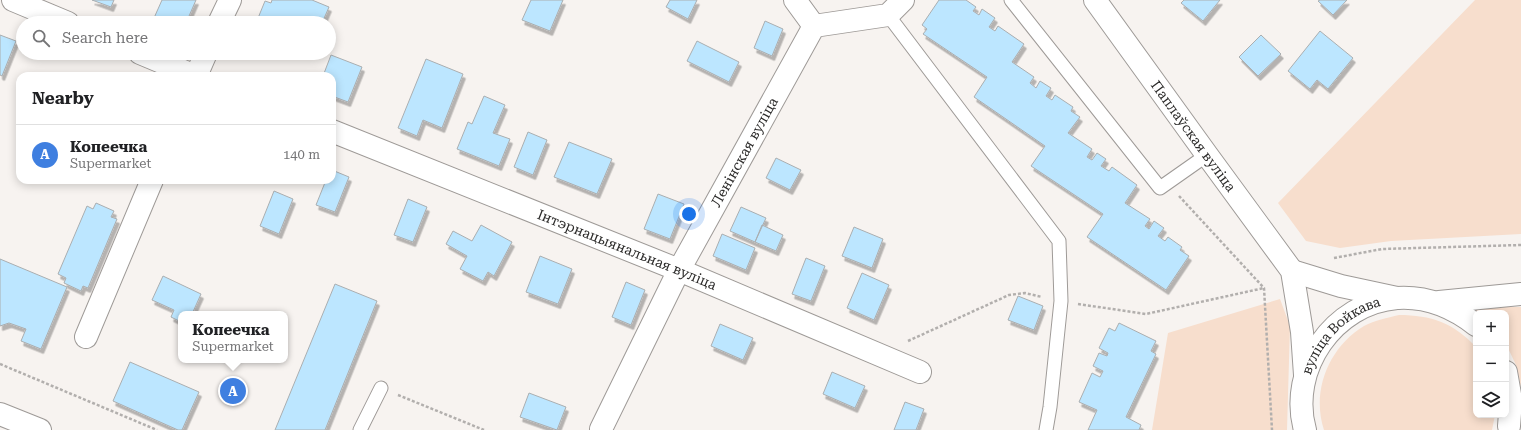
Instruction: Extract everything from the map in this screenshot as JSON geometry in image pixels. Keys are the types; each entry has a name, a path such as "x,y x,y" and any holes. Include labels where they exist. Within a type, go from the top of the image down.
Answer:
{"street":[{"path":"13,0 51,16"},
{"path":"222,16 230,0"},
{"path":"795,0 814,26 888,15 903,0"},
{"name":"Паплаўская вуліца","path":"1095,0 1292,271 1302,332 1305,375"},
{"name":"Ленінская вуліца","path":"601,429 679,270 814,26"},
{"path":"157,60 185,72"},
{"path":"197,72 203,60"},
{"name":"Інтэрнацыянальная вуліца","path":"336,133 679,270 920,372"},
{"path":"86,336 150,184"},
{"path":"1292,271 1341,286 1397,298"},
{"name":"вуліца Войкава","path":"1436,303 1521,294"},
{"name":"вуліца Войкава","path":"1305,430 1302,420 1301,397 1305,375 1315,351 1330,331 1349,315 1372,304 1397,298 1417,299 1436,303 1460,313 1473,323"},
{"path":"1508,382 1511,400 1508,428"},
{"path":"1508,428 1521,405"},
{"path":"0,414 40,430"}],"lane":[{"path":"1011,0 1160,188 1207,156"},
{"path":"888,15 1059,240 1061,301 1050,407 1046,430"},
{"path":"360,430 381,388"}],"path":[{"path":"1167,183 1264,288 1272,430"},
{"path":"1332,258 1382,249 1521,245"},
{"path":"872,351 896,345 924,334 1009,295 1025,293 1061,301 1146,314 1264,288"},
{"path":"0,364 157,430"},
{"path":"381,388 484,430"}],"shaded area":[{"path":"1475,0 1521,0 1521,234 1391,241 1340,248 1306,241 1278,203"},
{"path":"1280,299 1290,326 1287,430 1152,430 1168,333"},
{"path":"1469,307 1521,307 1521,388 1516,365 1509,350 1509,310 1474,310"},
{"path":"1399,315 1411,315 1432,319 1450,326 1468,339 1473,344 1473,418 1494,418 1492,430 1324,430 1320,400 1326,371 1341,346 1352,335 1364,326"}],"building":[{"path":"92,0 114,0 111,7"},
{"path":"162,0 196,0 189,16 155,16"},
{"path":"272,0 312,0 329,7 325,16 259,16 265,1 271,3"},
{"path":"531,0 563,0 550,31 522,20"},
{"path":"670,0 697,0 688,19 666,7"},
{"path":"939,0 966,0 976,7 973,11 979,15 982,9 995,18 989,27 995,31 998,26 1024,44 1012,62 1034,77 1030,83 1036,88 1040,81 1051,88 1046,96 1052,100 1055,95 1073,107 1071,111 1080,117 1068,133 1092,149 1087,157 1092,160 1097,153 1106,159 1101,166 1109,171 1112,167 1137,185 1125,203 1150,219 1145,226 1149,229 1154,221 1164,228 1158,236 1165,241 1168,237 1182,247 1180,250 1189,256 1166,290 1087,237 1103,214 1031,166 1045,146 974,97 987,77 923,34 927,29 922,25"},
{"path":"1184,0 1220,0 1203,21 1181,3"},
{"path":"1347,0 1333,15 1318,1"},
{"path":"765,21 783,29 772,56 754,48"},
{"path":"1320,31 1353,58 1328,89 1317,80 1310,89 1288,71"},
{"path":"0,35 16,41 2,76 0,75"},
{"path":"1261,35 1281,54 1258,76 1239,57"},
{"path":"697,41 739,62 729,82 687,61"},
{"path":"336,57 362,67 348,102 336,98 336,72 325,72 329,60 336,60"},
{"path":"426,59 463,74 442,128 423,120 417,136 398,128"},
{"path":"484,96 505,105 493,133 510,139 499,166 457,149 468,122 472,124"},
{"path":"528,132 547,140 533,175 514,167"},
{"path":"569,142 612,159 597,194 554,177"},
{"path":"776,158 801,170 790,190 766,178"},
{"path":"336,172 349,177 335,212 316,205 324,184 336,184"},
{"path":"274,191 293,199 279,234 260,226"},
{"path":"658,194 684,204 670,239 644,229"},
{"path":"408,199 427,207 413,242 394,235"},
{"path":"96,203 114,211 111,217 117,219 88,288 83,286 81,291 64,283 66,278 58,274 87,206 93,209"},
{"path":"741,207 766,218 755,242 730,231"},
{"path":"481,225 512,242 494,276 488,272 483,281 460,269 467,256 446,244 453,231 472,241"},
{"path":"762,225 783,235 776,251 755,242"},
{"path":"854,227 883,239 872,268 842,256"},
{"path":"722,234 755,248 746,270 713,256"},
{"path":"540,256 572,269 558,304 526,292"},
{"path":"806,258 825,266 811,301 792,294"},
{"path":"0,259 67,287 41,349 21,341 26,329 9,323 0,326"},
{"path":"862,273 889,285 874,320 847,308"},
{"path":"163,276 201,294 193,311 178,311 178,320 171,317 174,310 152,300"},
{"path":"626,282 645,290 631,325 612,317"},
{"path":"335,284 377,301 325,430 275,430"},
{"path":"1018,296 1043,306 1034,330 1008,320"},
{"path":"1119,323 1156,341 1151,351 1156,354 1126,417 1141,425 1139,430 1088,430 1097,410 1079,402 1092,373 1100,377 1103,371 1093,366 1099,353 1107,356 1108,353 1099,348 1109,328 1115,331"},
{"path":"720,324 753,338 743,360 711,346"},
{"path":"130,362 199,392 182,430 178,430 113,401"},
{"path":"832,372 865,386 855,408 823,394"},
{"path":"529,393 566,407 557,430 520,417"},
{"path":"905,402 924,409 916,430 894,430"}],"place":[{"name":"Копеечка","path":"233,391"}]}
